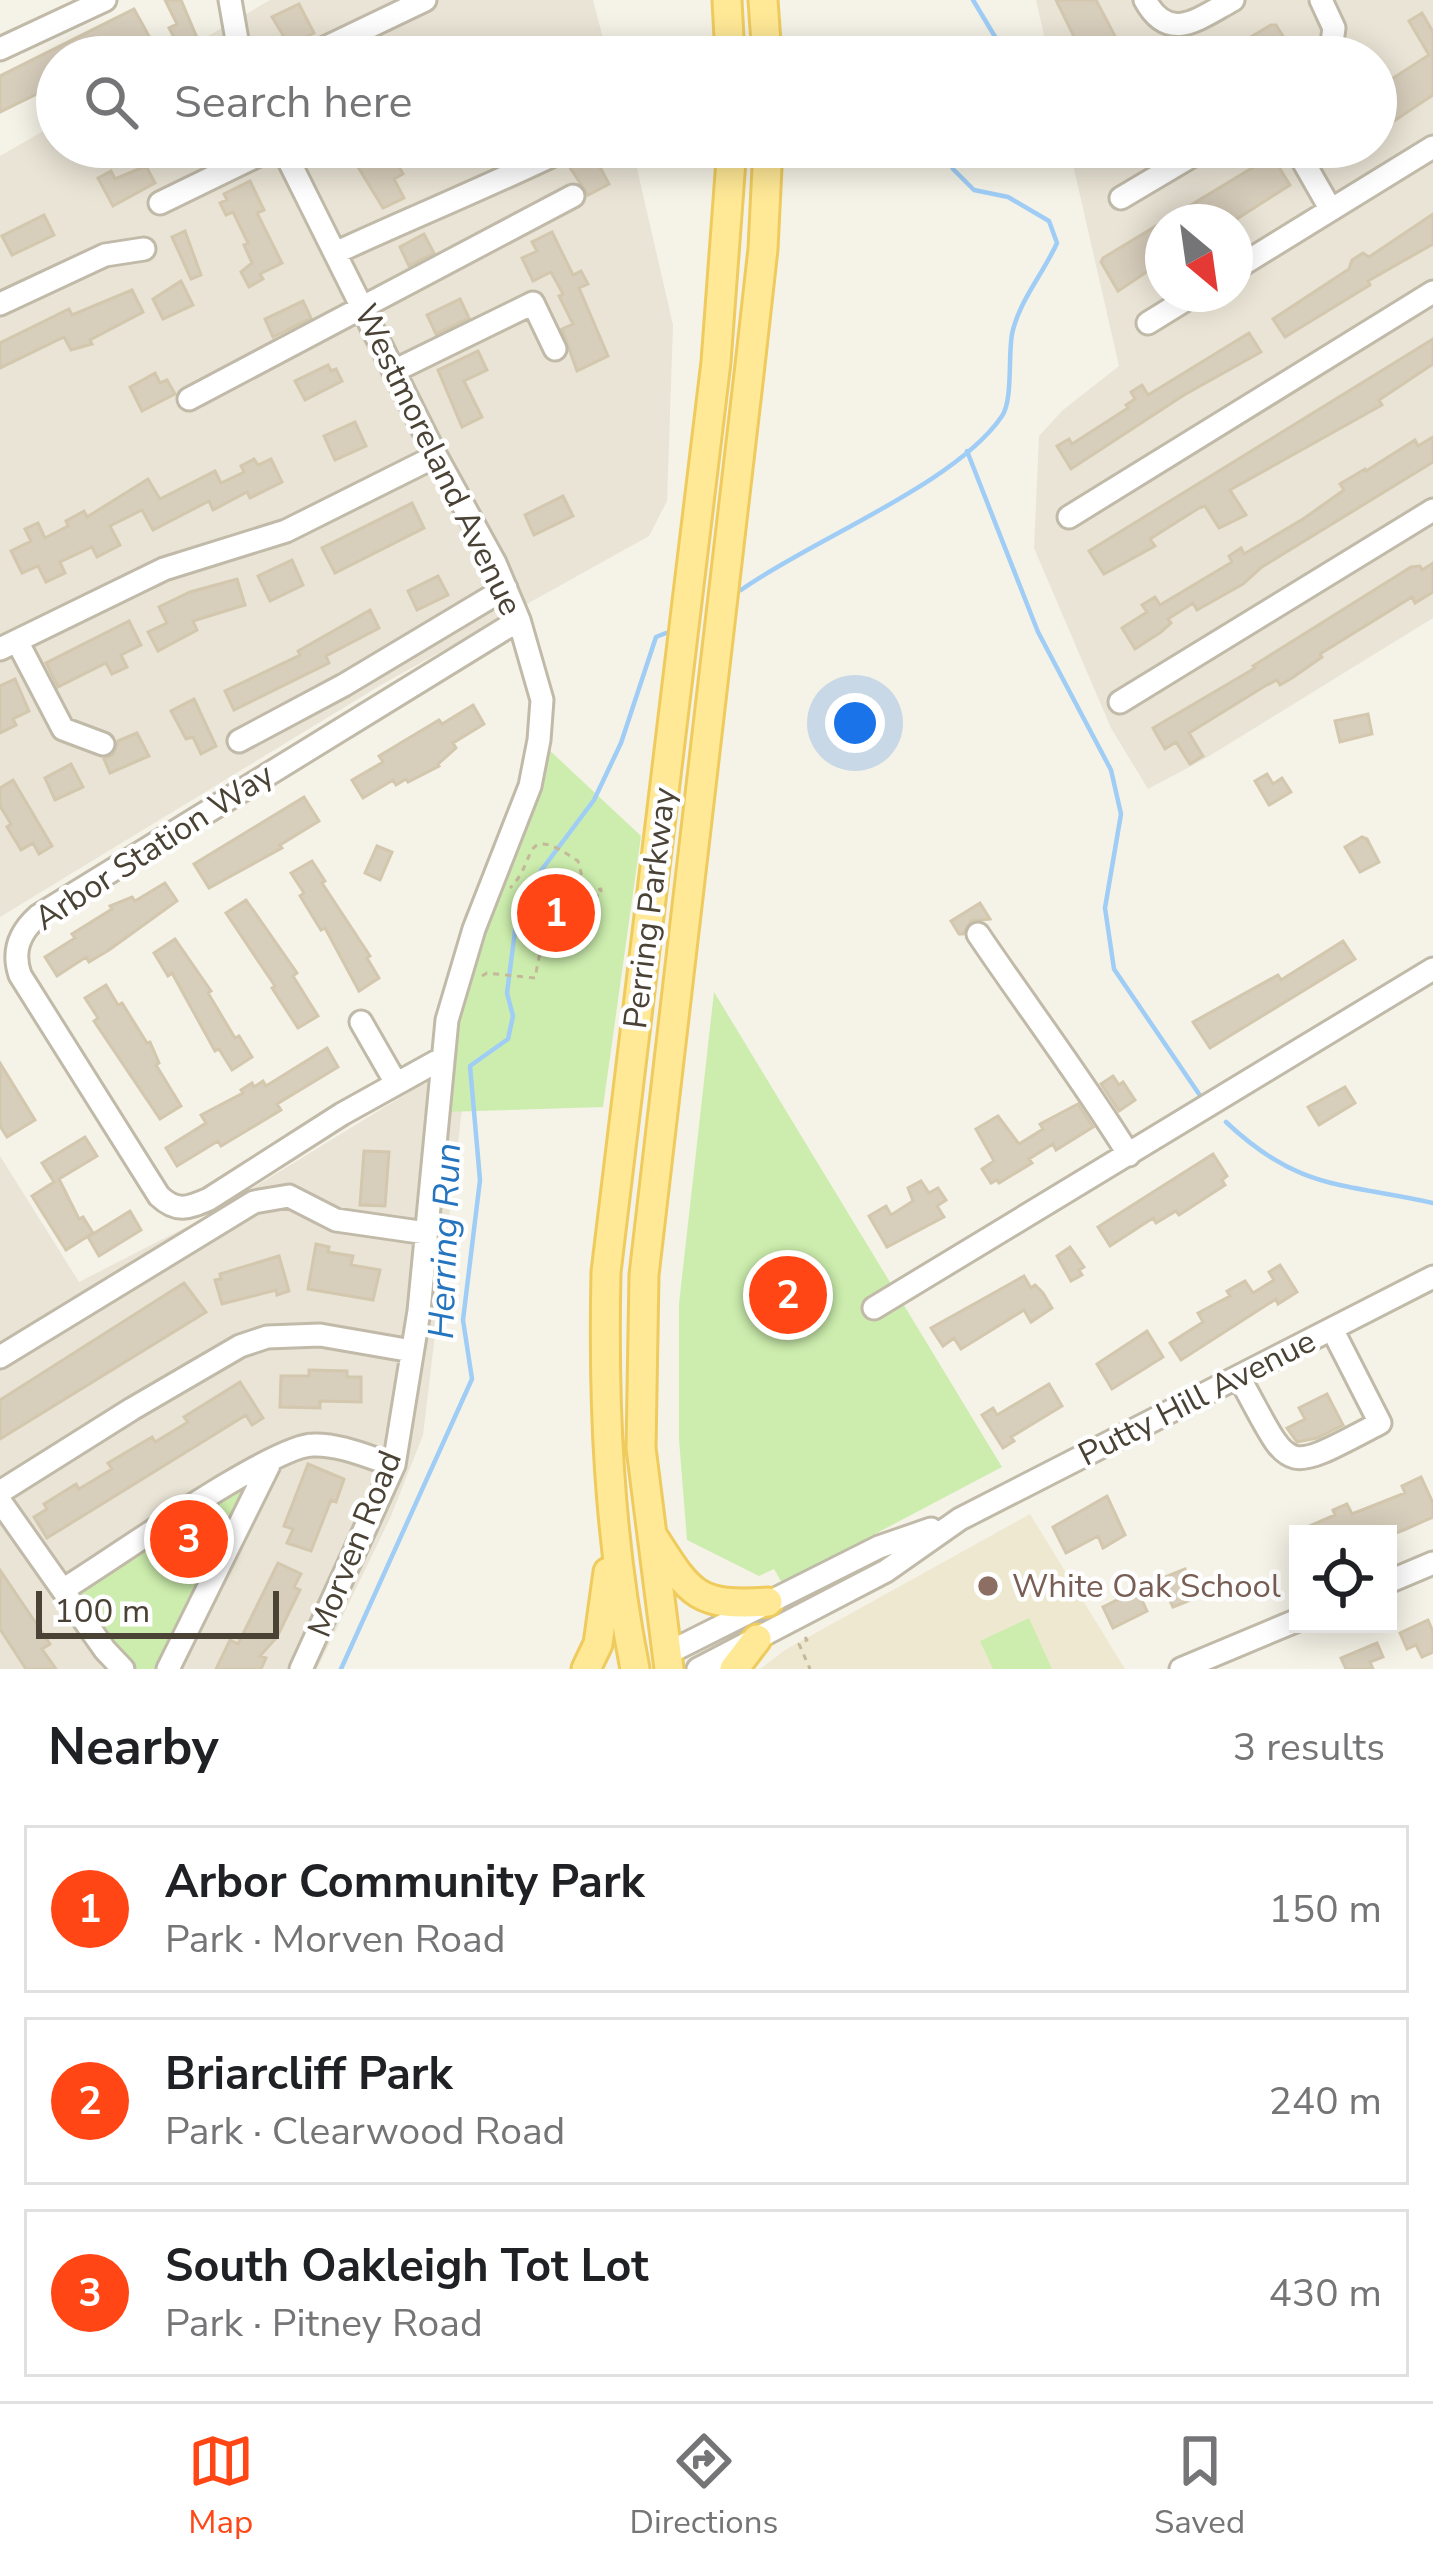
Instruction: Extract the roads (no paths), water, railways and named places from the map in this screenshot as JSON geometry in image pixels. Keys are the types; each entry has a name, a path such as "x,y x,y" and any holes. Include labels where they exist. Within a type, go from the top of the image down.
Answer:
{"main road":[{"path":"727,0 729,36"},
{"path":"763,0 766,36"},
{"name":"Perring Parkway","path":"636,1669 613,1532 604,1365 606,1272 716,362 730,168"},
{"name":"Perring Parkway","path":"668,1661 648,1529 640,1366 647,1238 749,374 767,168"},
{"path":"648,1529 677,1573 706,1600 768,1602"},
{"path":"586,1669 603,1618 613,1532"},
{"path":"734,1669 757,1639"},
{"name":"Putty Hill Avenue","path":"636,1669 668,1661"}],"street":[{"path":"45,0 50,25"},
{"path":"0,49 105,0"},
{"path":"230,0 237,36"},
{"path":"349,36 424,0"},
{"path":"1145,0 1162,24 1198,19 1232,0"},
{"path":"1321,0 1333,36"},
{"path":"1253,258 1433,147"},
{"path":"160,203 234,168"},
{"name":"Westmoreland Avenue","path":"290,168 519,620 542,700 530,786"},
{"path":"335,253 527,168"},
{"path":"1121,198 1172,168"},
{"path":"1307,168 1331,210"},
{"path":"189,399 573,196"},
{"path":"0,304 105,255 144,249"},
{"path":"1070,517 1433,292"},
{"path":"394,370 533,303 555,350"},
{"path":"1148,322 1165,312"},
{"path":"103,744 63,729 9,645 164,568 286,531 436,456"},
{"path":"1120,702 1433,510"},
{"path":"239,741 344,685 506,588"},
{"name":"Arbor Station Way","path":"441,1059 208,1199 188,1208 172,1207 159,1196 20,975 18,941 38,916 519,620"},
{"name":"Morven Road","path":"302,1669 394,1465 426,1233 441,1059 460,969 530,786"},
{"path":"978,934 1082,1079 1129,1155"},
{"path":"874,1308 1433,969"},
{"path":"361,1022 396,1083"},
{"path":"0,1358 254,1202 289,1196 336,1220 426,1233"},
{"name":"Putty Hill Avenue","path":"698,1669 886,1571 960,1519 1433,1277"},
{"path":"1239,1376 1277,1445 1289,1457 1298,1461 1319,1455 1380,1423 1332,1329"},
{"path":"123,1669 105,1650 0,1496 241,1346 267,1337 320,1335 412,1351"},
{"path":"64,1589 235,1480 300,1446 314,1444 394,1465"},
{"path":"168,1669 271,1461"},
{"name":"Putty Hill Avenue","path":"668,1661 768,1602 879,1547 960,1519"},
{"path":"1397,1578 1433,1563"},
{"path":"1181,1669 1289,1624"}],"waterway":[{"name":"Herring Run","path":"973,0 995,36"},
{"name":"Herring Run","path":"741,590 918,488 952,465 1002,416 1015,322 1057,243 1049,221 1008,197 974,190 953,168"},
{"path":"967,451 1038,632 1111,770 1121,814 1105,908 1114,969 1199,1094"},
{"name":"Herring Run","path":"341,1669 472,1379 463,1320 480,1180 470,1066 508,1039 513,1016 507,993 519,900 594,800 621,743 656,637 666,633"},
{"path":"1226,1122 1300,1173 1433,1203"}],"place":[{"name":"Arbor Community Park","path":"556,913"},
{"name":"Briarcliff Park","path":"788,1295"},
{"name":"South Oakleigh Tot Lot","path":"189,1539"},
{"name":"White Oak School","path":"988,1586"}]}
